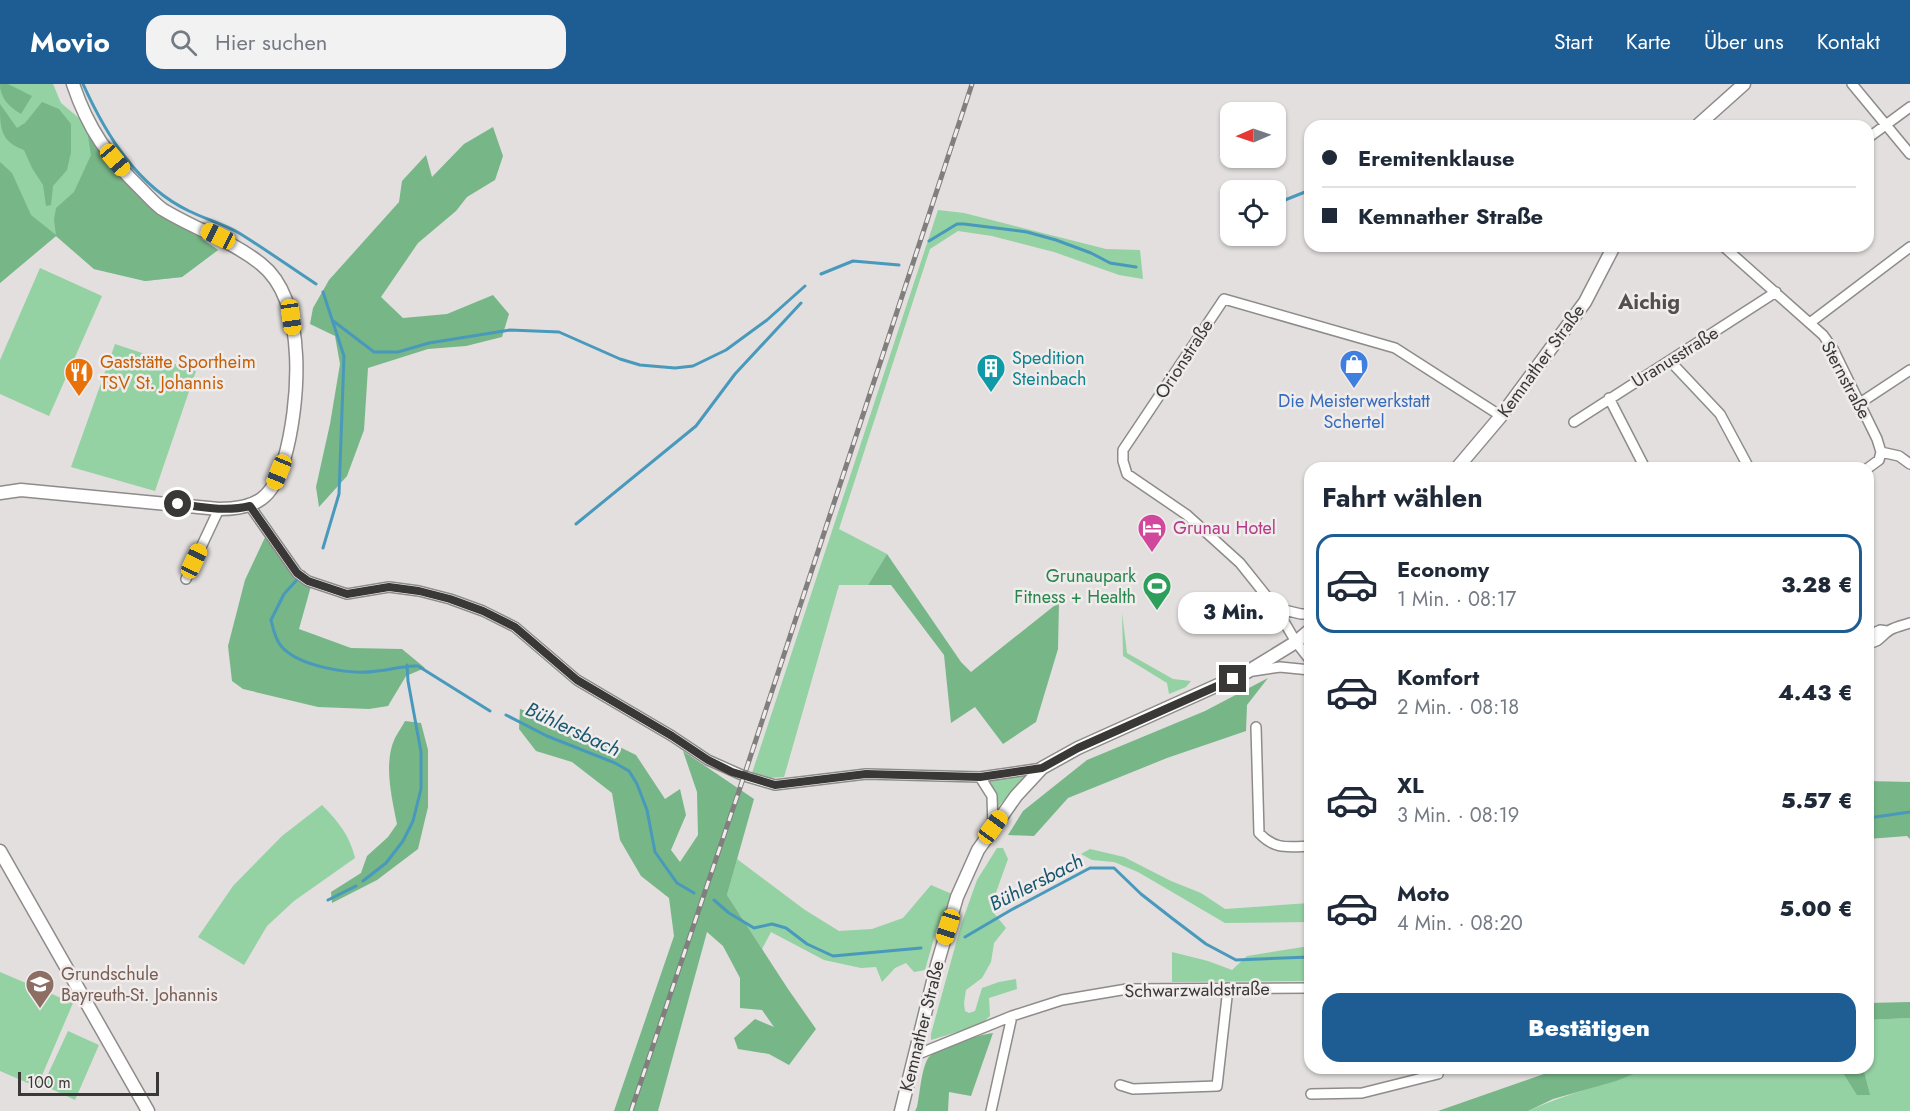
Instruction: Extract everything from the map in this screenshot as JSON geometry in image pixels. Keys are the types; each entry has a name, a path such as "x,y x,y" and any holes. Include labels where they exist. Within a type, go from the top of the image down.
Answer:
{"street":[{"path":"0,493 21,490 219,509 240,509 264,497 274,483 284,461 292,425 296,386 295,341 285,297 275,280 264,266 238,247 160,208 128,176 102,145 90,126 74,84"},
{"path":"1704,120 1744,84"},
{"path":"1852,84 1910,154"},
{"path":"1874,133 1910,107"},
{"path":"1811,322 1910,247"},
{"name":"Kemnather Straße","path":"1462,462 1501,416 1585,302 1611,252"},
{"name":"Sternstraße","path":"1733,252 1811,322 1833,348 1881,452"},
{"name":"Uranusstraße","path":"1574,422 1776,292"},
{"name":"Orionstraße","path":"1304,652 1276,608 1240,563 1187,515 1127,474 1123,461 1123,450 1224,298 1395,348 1501,416"},
{"path":"1670,361 1720,414 1746,462"},
{"path":"1860,403 1910,370"},
{"path":"1609,398 1642,462"},
{"path":"1874,464 1879,460 1881,452 1899,456 1910,464"},
{"path":"250,506 297,573 308,581 347,594 389,587 419,591 483,611 515,627 577,680 708,760 732,772 767,783 783,784 866,774 980,777 1042,768"},
{"path":"186,579 219,509"},
{"path":"1276,608 1304,614"},
{"path":"1874,633 1910,623"},
{"path":"1874,642 1883,638 1887,631"},
{"name":"Kemnather Straße","path":"901,1111 937,965 957,897 978,850 1016,796 1042,768 1078,748 1247,672 1304,635"},
{"path":"1247,672 1280,667 1304,669"},
{"path":"1256,727 1259,833 1268,843 1281,847 1304,846"},
{"path":"980,777 992,796 993,827"},
{"path":"0,851 148,1111"},
{"path":"1119,1085 1132,1089 1217,1086 1228,988"},
{"name":"Schwarzwaldstraße","path":"916,1055 1012,1016 1062,1000 1127,989 1304,988"},
{"path":"991,1111 1012,1016"},
{"path":"1311,1094 1362,1093 1438,1074"}],"green space":[{"path":"0,84 53,84 61,103 79,118 101,151 159,209 218,250 182,277 145,281 94,269 56,236 0,283"},
{"path":"0,84 8,84 32,96 21,114 6,102"},
{"path":"42,102 59,109 71,124 71,152 67,170 53,186 51,205 46,206 43,185 24,150 10,142 3,133 0,112 0,104 17,128 25,123"},
{"path":"79,118 101,151 159,209 218,250 182,277 145,281 94,269 56,236 0,283 0,162 12,173 31,215 56,235 54,220 56,208 74,192 91,155 88,136"},
{"path":"493,127 503,156 495,180 467,197 456,211 418,243 381,297 403,318 447,314 493,295 509,314 502,337 466,346 428,349 368,368 364,430 347,476 319,507 316,487 340,364 335,336 310,324 313,308 329,280 399,202 402,181 426,155 432,177 464,144"},
{"path":"938,210 964,213 1106,249 1140,250 1143,279 1119,275 1054,252 992,236 958,231 930,249 839,529 887,554 868,585 839,585 784,777 769,778 752,773"},
{"path":"40,268 102,296 49,416 0,394 0,360"},
{"path":"115,344 196,371 155,491 71,467"},
{"path":"267,533 311,586 299,629 351,648 402,649 425,668 406,676 388,706 369,709 318,707 243,689 232,681 228,646 245,580"},
{"path":"887,554 961,662 971,672 1059,602 1058,649 1036,722 1003,744 975,707 951,723 944,655 891,585 868,585"},
{"path":"1122,613 1127,653 1173,679 1191,681 1186,687 1169,694 1167,683 1123,656"},
{"path":"1268,678 1247,705 1246,731 1167,758 1068,798 1034,836 1008,835 1023,811 1087,760 1205,711"},
{"path":"520,709 597,736 636,755 665,799 680,789 686,815 671,850 680,862 698,835 697,792 683,751 754,799 727,895 816,1029 789,1065 769,1054 738,1049 734,1038 755,1019 774,1027 762,1010 740,1008 740,978 723,946 707,932 658,1111 614,1111 674,936 669,898 641,876 620,840 612,793 572,762 536,751 519,729"},
{"path":"405,721 421,723 428,750 428,807 418,849 377,880 332,903 331,892 361,873 367,856 388,837 397,824 389,769 391,748"},
{"path":"1025,775 1025,778 994,811 984,780"},
{"path":"1874,781 1910,782 1910,839 1907,836 1874,839"},
{"path":"322,805 343,829 355,858 294,901 267,926 244,965 198,937 233,886 282,836"},
{"path":"997,848 1003,848 1008,859 994,898 993,912 1006,928 994,943 991,962 982,978 966,990 965,1011 969,1013 975,1011 982,988 1016,979 1017,989 989,998 990,1016 980,1025 931,1040 961,925 977,880"},
{"path":"1090,849 1124,857 1171,881 1201,893 1225,909 1304,903 1304,922 1225,923 1138,872 1114,862 1092,860 1081,854"},
{"path":"737,859 805,910 839,931 872,929 903,918 931,885 952,894 936,931 925,970 914,972 906,963 895,968 882,982 876,967 861,968 824,960 771,932 762,949 727,895"},
{"path":"1304,947 1304,981 1172,982 1172,952 1232,970 1247,956"},
{"path":"0,972 73,1003 37,1087 0,1071"},
{"path":"1910,1002 1910,1018 1874,1020 1874,1003"},
{"path":"1910,1018 1910,1111 1528,1111 1633,1074 1874,1074 1874,1020"},
{"path":"68,1031 99,1045 75,1100 43,1085"},
{"path":"993,1033 971,1096 949,1092 948,1111 915,1111 923,1070 931,1055 957,1042"},
{"path":"1544,1074 1634,1074 1553,1099 1528,1111 1438,1111"},
{"path":"1844,1074 1865,1074 1870,1095 1857,1095"}],"waterway":[{"name":"Bühlersbach","path":"83,84 113,140 125,157 154,188 189,211 239,233 316,284"},
{"path":"1286,200 1304,192"},
{"path":"929,241 957,224 964,224 1027,232 1091,253 1110,263 1136,267"},
{"path":"821,274 853,261 899,265"},
{"path":"332,320 374,352 398,352 429,343 510,330 559,332 620,359 640,365 675,368 693,366 726,350 767,320 805,286"},
{"name":"Bühlersbach","path":"323,292 344,356 339,494 323,548"},
{"path":"576,524 696,426 735,374 801,303"},
{"name":"Bühlersbach","path":"304,572 284,594 271,620 277,640 289,653 312,664 354,672 418,666 490,711"},
{"path":"363,881 386,863 403,841 413,821 421,789 421,752 407,665"},
{"name":"Bühlersbach","path":"506,715 547,736 615,763 629,771 637,784 647,810 655,852 677,883 694,893"},
{"name":"Bühlersbach","path":"1874,817 1910,812"},
{"name":"Bühlersbach","path":"965,937 1090,868 1114,868 1141,894 1206,944 1236,960 1304,957"},
{"path":"328,900 356,886"},
{"name":"Bühlersbach","path":"714,900 729,913 754,928 772,924 786,928 807,944 833,956 921,948"}],"railway":[{"path":"631,1111 972,84"}],"place":[{"name":"Die Meisterwerkstatt Schertel","path":"1354,390"},
{"name":"Spedition Steinbach","path":"991,394"},
{"name":"Gaststätte Sportheim TSV St. Johannis","path":"79,398"},
{"name":"Grunau Hotel","path":"1152,554"},
{"name":"Grunaupark Fitness + Health","path":"1157,612"},
{"name":"Grundschule Bayreuth-St. Johannis","path":"40,1010"}],"district":[{"name":"Aichig","path":"1649,302"}],"route":[{"path":"178,504 219,509 240,509 250,506 297,573 308,581 325,587 347,594 389,587 419,591 483,611 515,627 577,680 708,760 732,772 775,785 866,774 980,777 1042,768 1078,748 1233,679"}]}
